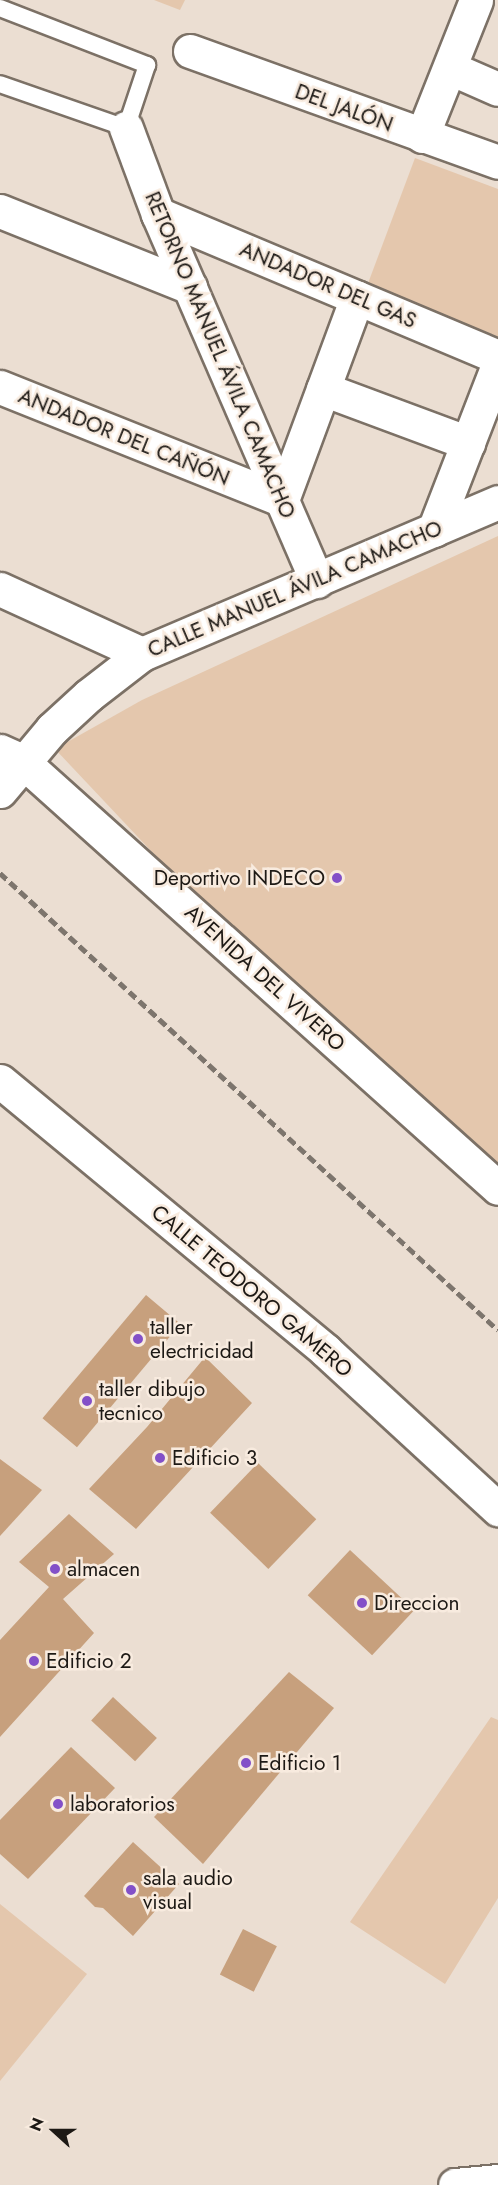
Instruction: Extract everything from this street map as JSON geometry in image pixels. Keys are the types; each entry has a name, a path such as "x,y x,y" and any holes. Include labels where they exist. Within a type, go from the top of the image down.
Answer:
{"street":[{"path":"422,136 476,0"},
{"name":"DEL JALÓN","path":"190,51 498,162"},
{"path":"450,68 498,89"},
{"name":"RETORNO MANUEL ÁVILA CAMACHO","path":"126,128 158,214 317,581"},
{"path":"0,211 190,287"},
{"name":"ANDADOR DEL GAS","path":"158,214 498,357"},
{"path":"282,500 357,297"},
{"path":"434,530 498,366"},
{"name":"ANDADOR DEL CAÑÓN","path":"0,387 282,500"},
{"path":"323,388 468,442"},
{"name":"CALLE MANUEL ÁVILA CAMACHO","path":"0,791 11,756 142,654 498,502"},
{"path":"0,589 142,654"},
{"name":"AVENIDA DEL VIVERO","path":"11,756 498,1188"},
{"name":"CALLE TEODORO GAMERO","path":"0,1081 327,1352 498,1509"}],"lane":[{"path":"0,8 147,65 126,128 0,84"}],"shaded area":[{"path":"154,0 185,0 180,10"},
{"path":"415,158 498,189 498,345 364,294"},
{"name":"Deportivo INDECO","path":"498,536 498,1182 299,1008 55,749 142,700"},
{"path":"491,1717 498,1720 498,1898 445,1984 350,1922"},
{"path":"0,1904 87,1974 0,2081"}],"building":[{"path":"146,1295 180,1324 77,1447 43,1418"},
{"name":"Edificio 3","path":"205,1357 252,1403 136,1529 89,1489 147,1427"},
{"path":"0,1459 42,1490 0,1536"},
{"path":"258,1463 316,1519 268,1569 210,1513"},
{"name":"Edificio 2","path":"69,1514 114,1554 63,1599 94,1633 0,1737 0,1640 49,1587 19,1562"},
{"name":"Direccion","path":"350,1550 414,1610 372,1655 308,1595"},
{"name":"Edificio 1","path":"289,1672 334,1708 203,1864 154,1817"},
{"path":"113,1697 157,1738 135,1761 91,1720"},
{"name":"laboratorios","path":"71,1747 115,1788 28,1879 0,1854 0,1820"},
{"name":"sala audio visual","path":"133,1842 179,1884 133,1936 103,1908 95,1907 84,1896"},
{"path":"243,1929 277,1946 254,1992 220,1974"}],"railway":[{"path":"0,873 498,1330"}],"place":[{"name":"Deportivo INDECO","path":"337,878"},
{"name":"taller electricidad","path":"138,1339"},
{"name":"taller dibujo tecnico","path":"87,1401"},
{"name":"Edificio 3","path":"160,1458"},
{"name":"almacen","path":"55,1569"},
{"name":"Direccion","path":"362,1603"},
{"name":"Edificio 2","path":"34,1661"},
{"name":"Edificio 1","path":"246,1763"},
{"name":"laboratorios","path":"58,1804"},
{"name":"sala audio visual","path":"131,1890"}]}
